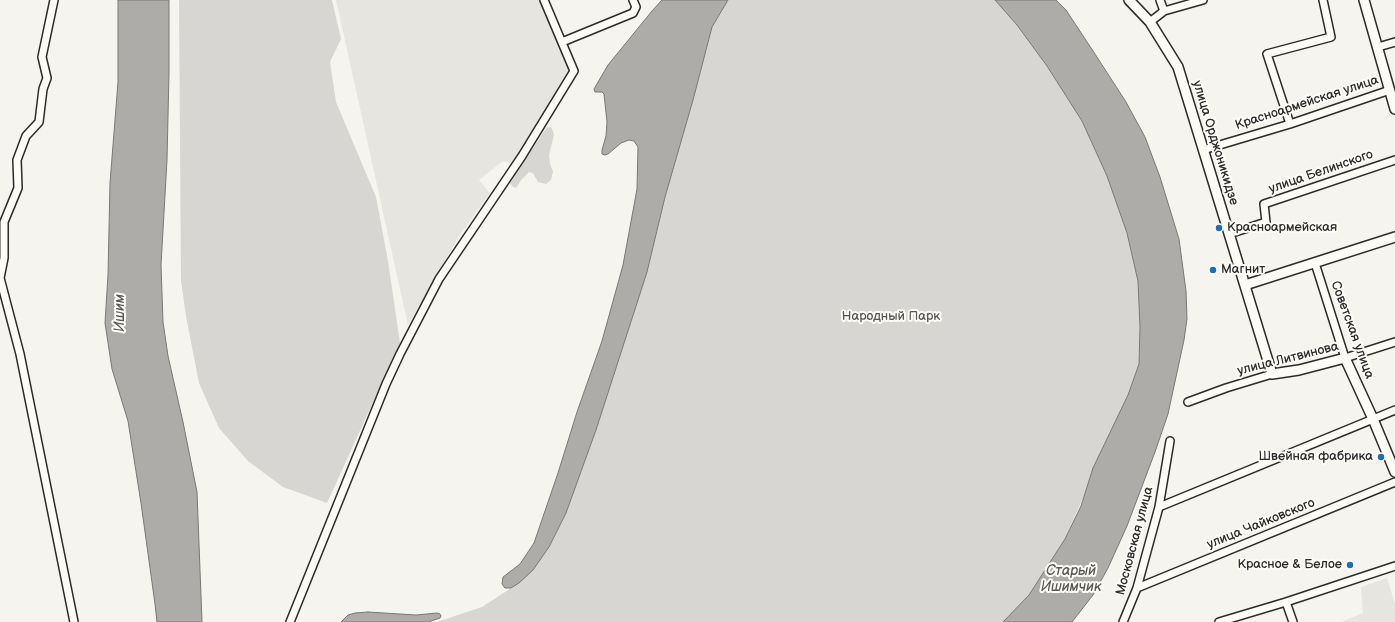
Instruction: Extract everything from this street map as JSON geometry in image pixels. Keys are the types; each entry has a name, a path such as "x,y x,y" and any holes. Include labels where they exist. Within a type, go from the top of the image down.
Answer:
{"main road":[{"name":"улица Орджоникидзе","path":"1129,0 1150,22 1178,68 1272,374"},
{"path":"1364,0 1392,89 1395,109"},
{"path":"1244,285 1395,237"},
{"name":"улица Литвинова","path":"1272,374 1299,370 1345,358"},
{"name":"Советская улица","path":"1345,358 1395,472"}],"street":[{"path":"54,0 42,57 47,78 43,88 39,122 26,136 17,160 18,188 4,222 4,258 0,278 20,354 74,622"},
{"path":"290,622 386,384 439,279 522,156 574,71 544,0"},
{"path":"1160,0 1164,11"},
{"path":"1150,22 1164,11 1203,0"},
{"path":"1290,124 1267,54 1331,37 1323,0"},
{"path":"562,42 633,13 635,4"},
{"path":"1378,47 1395,42"},
{"name":"Красноармейская улица","path":"1204,150 1290,124 1392,89"},
{"name":"улица Белинского","path":"1229,234 1266,222 1264,204 1395,160"},
{"name":"Советская улица","path":"1315,263 1345,358"},
{"name":"улица Литвинова","path":"1345,358 1395,342"},
{"name":"улица Литвинова","path":"1188,402 1226,388 1272,374"},
{"path":"1160,507 1395,410"},
{"name":"Московская улица","path":"1123,622 1137,588 1160,507 1170,441"},
{"name":"улица Чайковского","path":"1137,588 1395,482"},
{"path":"1219,622 1286,602 1395,566"},
{"path":"1286,602 1294,622"}],"shaded area":[{"path":"336,0 539,0 569,71 512,164 503,161 479,180 490,193 459,236 408,325"},
{"path":"1387,578 1395,604 1395,622 1341,622 1363,613 1361,587"}],"green space":[{"path":"179,0 332,0 341,39 330,62 336,102 376,197 388,261 400,343 327,503 283,487 248,461 219,428 199,383 181,281"},
{"name":"Народный Парк","path":"728,0 995,0 1017,25 1047,66 1082,121 1107,176 1127,233 1138,281 1140,327 1139,364 1128,395 1065,539 1029,595 1003,622 437,622 482,607 519,583 549,547 566,513 596,430 647,272 665,197 712,27"},
{"path":"547,127 552,128 554,135 549,155 550,164 553,171 551,180 546,184 538,182 533,173 529,172 516,188 512,186 510,183"}],"water":[{"name":"Ишим","path":"118,0 169,0 167,160 161,265 163,322 168,356 197,492 202,622 157,622 128,421 112,369 105,323 108,275 110,183 118,82"},
{"path":"662,0 728,0 712,27 665,197 647,272 596,430 566,513 549,547 533,570 519,583 511,588 505,588 502,584 503,577 520,564 534,543 602,341 623,265 637,189 638,147 634,141 629,140 621,143 608,154 602,154 607,122 604,94 602,92 595,92 594,89 608,65"},
{"name":"Старый Ишимчик","path":"995,0 1056,0 1066,10 1095,54 1126,102 1145,137 1160,177 1179,239 1186,291 1187,319 1184,340 1168,414 1155,452 1127,526 1108,568 1093,595 1072,622 1003,622 1029,595 1065,539 1081,506 1093,468 1128,395 1139,364 1140,327 1138,281 1127,233 1107,176 1082,121 1047,66 1017,25"},
{"path":"368,612 416,615 437,613 441,616 440,618 428,622 341,622 348,615"}],"place":[{"name":"Красноармейская","path":"1219,228"},
{"name":"Магнит","path":"1213,270"},
{"name":"Швейная фабрика","path":"1381,457"},
{"name":"Красное & Белое","path":"1350,565"}]}
